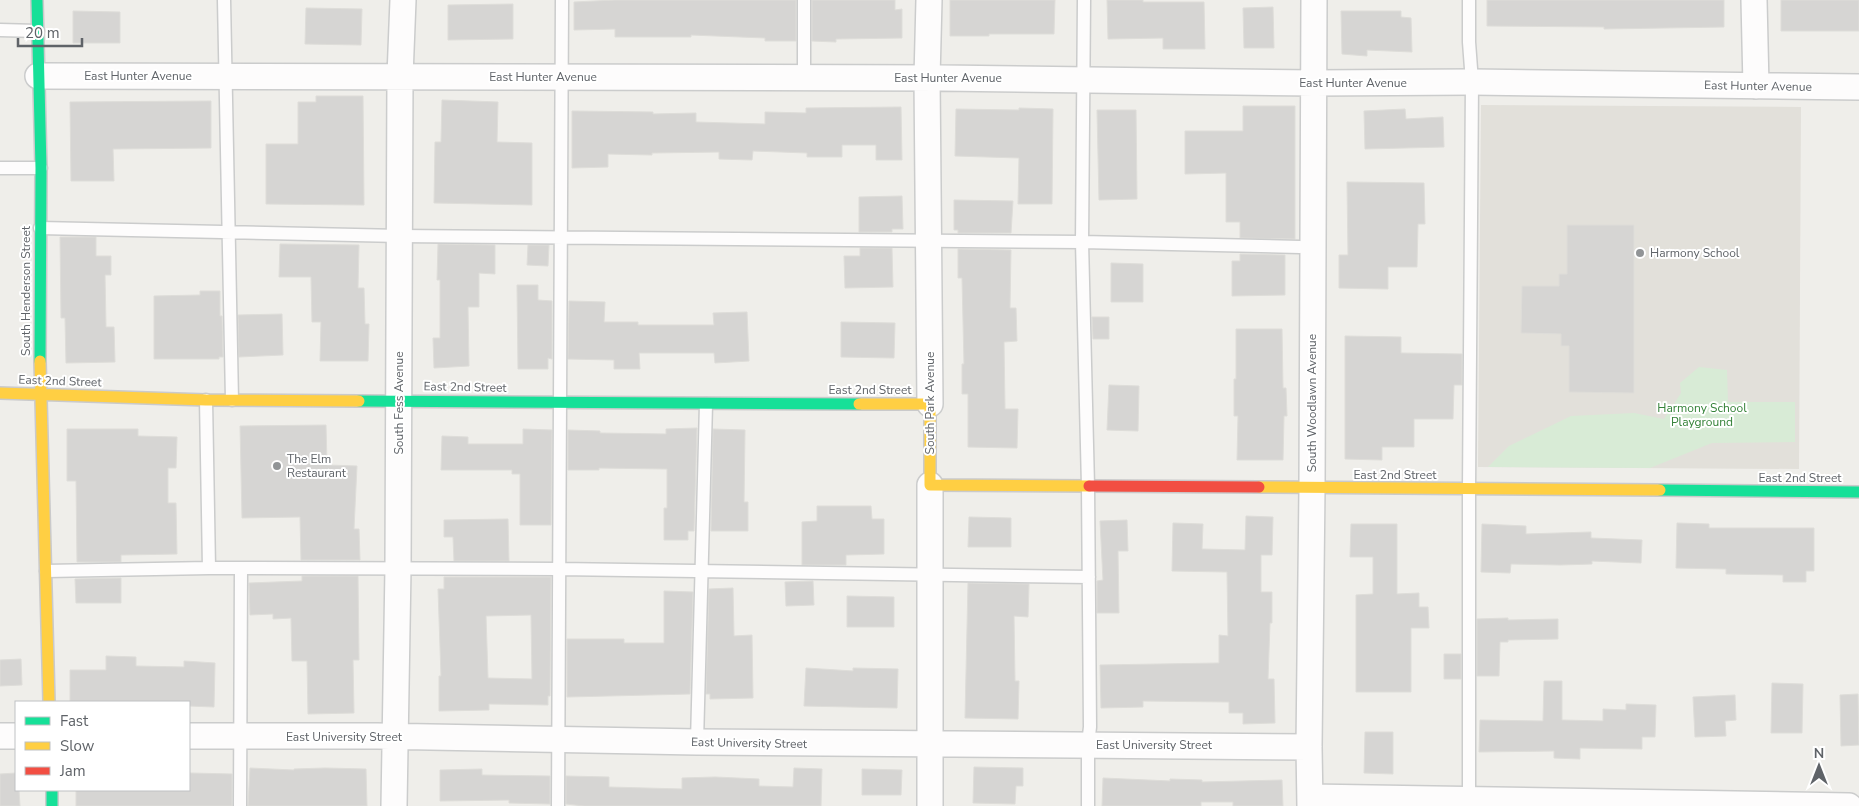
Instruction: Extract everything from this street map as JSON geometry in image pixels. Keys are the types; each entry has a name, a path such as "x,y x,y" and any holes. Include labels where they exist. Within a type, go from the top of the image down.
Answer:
{"street":[{"name":"South Henderson Street","path":"37,0 41,168 41,394 50,701"},
{"name":"South Fess Avenue","path":"394,806 400,400 400,76 403,0"},
{"name":"South Park Avenue","path":"929,0 927,78 930,404 930,806"},
{"name":"South Woodlawn Avenue","path":"1310,802 1314,0"},
{"path":"1754,0 1756,86"},
{"name":"East Hunter Avenue","path":"38,76 804,77 1859,87"},
{"name":"East 2nd Street","path":"0,393 206,400 930,404"},
{"name":"East 2nd Street","path":"930,485 1859,492"},
{"path":"0,736 15,736"},
{"name":"East University Street","path":"190,736 1309,747"},
{"path":"52,791 52,806"},
{"path":"1310,802 1849,806"}],"lane":[{"path":"224,0 232,400"},
{"path":"558,806 562,0"},
{"path":"804,0 804,77"},
{"path":"1084,0 1082,242 1088,486 1090,727 1088,744 1088,806"},
{"path":"1468,0 1472,82 1469,802"},
{"path":"0,30 38,31"},
{"path":"0,168 41,168"},
{"path":"40,228 400,236 1082,242 1300,248"},
{"path":"206,400 209,568"},
{"path":"697,742 700,572 706,404"},
{"path":"46,571 209,568 398,568 1088,577"},
{"path":"240,806 241,568"}],"shaded area":[{"name":"Harmony School","path":"1481,105 1801,107 1799,469 1478,467"}],"green space":[{"name":"Harmony School Playground","path":"1699,367 1727,370 1728,402 1795,402 1795,442 1712,443 1650,468 1488,467 1509,446 1571,416 1634,413 1664,419 1681,393 1680,383"}],"building":[{"path":"615,0 796,0 796,41 765,41 765,38 691,35 691,37 615,37 615,29 574,30 574,2"},
{"path":"812,0 895,0 895,10 902,9 902,38 836,39 836,42 812,41"},
{"path":"950,0 1055,0 1054,34 950,36"},
{"path":"1107,0 1204,2 1205,49 1163,49 1163,38 1108,39"},
{"path":"1487,0 1724,0 1724,27 1604,29 1604,27 1487,26"},
{"path":"1781,0 1859,0 1859,31 1781,31"},
{"path":"513,4 513,39 448,40 448,5"},
{"path":"1273,7 1274,48 1244,48 1243,8"},
{"path":"306,8 362,9 361,45 305,44"},
{"path":"73,11 120,12 120,43 73,43"},
{"path":"1341,11 1401,11 1401,17 1411,18 1412,52 1367,50 1367,56 1342,54"},
{"path":"316,96 363,96 364,205 266,204 266,144 298,144 298,102 316,102"},
{"path":"442,100 498,102 497,142 532,143 532,205 434,203 435,142 441,142"},
{"path":"211,101 211,148 113,149 114,181 71,181 70,102"},
{"path":"1243,106 1295,106 1295,239 1240,238 1240,222 1226,222 1226,173 1185,174 1185,131 1243,131"},
{"path":"901,107 902,160 876,160 876,145 842,145 842,157 807,157 807,153 753,151 752,160 719,159 719,152 652,153 652,155 608,154 608,167 572,168 572,111 653,112 653,114 696,113 696,122 765,124 765,112 806,113 806,108"},
{"path":"1019,108 1053,109 1052,204 1018,204 1019,158 955,156 956,109 1019,110"},
{"path":"1405,109 1406,119 1443,117 1444,147 1365,149 1364,111"},
{"path":"1097,110 1136,110 1137,199 1099,200"},
{"path":"1347,182 1424,183 1425,224 1418,224 1417,267 1388,267 1388,289 1339,288 1339,255 1348,255"},
{"path":"902,196 903,229 892,229 892,232 859,232 859,197"},
{"path":"954,200 1013,201 1011,233 958,233 958,230 954,230"},
{"path":"1567,225 1634,225 1634,393 1569,392 1569,346 1561,346 1561,334 1521,333 1522,286 1559,286 1559,274 1567,274"},
{"path":"60,237 96,237 96,256 111,256 111,275 105,275 106,327 114,327 115,362 66,363 65,318 61,318"},
{"path":"280,244 359,245 358,288 364,288 365,324 369,324 368,361 320,361 321,322 312,322 311,277 279,277"},
{"path":"438,244 495,245 495,274 479,273 479,307 468,307 469,366 434,368 433,338 440,338 440,280 437,280"},
{"path":"528,245 549,245 548,266 527,265"},
{"path":"860,248 892,248 893,287 845,288 844,256 860,256"},
{"path":"958,249 1011,250 1010,308 1016,308 1017,341 1004,342 1005,409 1018,409 1017,448 968,447 968,394 962,394 962,364 964,364 962,278 958,278"},
{"path":"1240,254 1285,255 1285,295 1232,296 1232,261 1240,261"},
{"path":"1111,263 1143,264 1143,302 1111,302"},
{"path":"517,285 538,285 538,300 552,301 552,359 548,358 548,369 518,369"},
{"path":"200,291 220,291 223,357 219,357 219,359 154,359 154,296 200,295"},
{"path":"569,301 605,302 604,322 638,322 638,325 714,325 713,313 747,312 749,361 715,363 714,353 639,353 640,369 614,369 614,360 568,359"},
{"path":"282,314 283,355 239,357 238,315"},
{"path":"1092,317 1109,317 1109,339 1093,339"},
{"path":"841,322 895,323 894,358 841,357"},
{"path":"1236,329 1282,329 1283,388 1286,388 1287,416 1284,416 1283,460 1237,460 1238,416 1234,416"},
{"path":"1345,336 1401,337 1401,353 1462,354 1462,385 1454,385 1453,419 1414,419 1414,447 1382,447 1382,460 1345,459"},
{"path":"1109,385 1139,386 1138,431 1107,430"},
{"path":"326,425 327,465 357,466 354,529 359,529 360,560 301,560 300,517 242,518 240,426"},
{"path":"697,428 694,531 688,531 688,540 664,540 664,508 667,508 667,469 599,468 599,470 568,470 568,430 600,431 600,433 666,434 666,429"},
{"path":"67,429 138,429 138,436 177,437 176,468 168,468 168,503 176,503 177,554 121,555 121,562 77,562 76,481 67,481"},
{"path":"523,429 552,430 551,525 520,525 520,474 512,474 512,470 441,470 442,436 468,437 468,444 523,444"},
{"path":"713,429 745,430 744,502 748,502 748,531 711,531"},
{"path":"817,506 871,506 872,519 884,519 884,554 846,555 846,565 802,565 802,522 817,521"},
{"path":"1246,516 1273,517 1272,555 1261,555 1261,592 1272,592 1268,679 1274,679 1275,723 1243,724 1243,713 1229,713 1229,702 1143,701 1143,707 1101,708 1100,665 1219,663 1219,635 1228,636 1227,572 1172,571 1173,523 1203,524 1202,549 1245,550"},
{"path":"969,517 1011,518 1011,547 968,547"},
{"path":"508,519 509,561 454,561 453,537 444,537 444,520"},
{"path":"1127,520 1128,551 1118,551 1119,613 1097,613 1097,581 1103,580 1100,521"},
{"path":"1677,523 1709,524 1709,528 1814,528 1814,571 1806,571 1806,582 1783,582 1783,575 1726,574 1726,569 1676,568"},
{"path":"1351,524 1397,524 1397,594 1419,593 1419,607 1428,607 1429,628 1411,628 1411,692 1356,692 1356,595 1373,594 1373,557 1350,557"},
{"path":"1482,524 1526,526 1526,534 1591,532 1591,538 1642,540 1641,563 1592,561 1592,564 1511,564 1510,573 1481,572"},
{"path":"302,576 358,576 359,660 353,660 354,713 308,714 307,661 292,661 291,618 273,619 273,614 250,615 249,583 302,581"},
{"path":"444,577 551,577 550,696 548,696 548,705 489,704 489,710 439,711 439,676 441,676 438,589 444,589","holes":["531,615 532,679 488,678 486,616"]},
{"path":"121,578 121,603 76,603 75,579"},
{"path":"813,581 814,605 786,606 785,582"},
{"path":"968,583 1029,584 1028,617 1014,616 1015,681 1019,681 1018,719 965,718"},
{"path":"733,588 734,636 752,635 753,698 710,699 710,694 706,694 709,589"},
{"path":"664,591 693,592 690,694 567,697 567,639 624,639 624,643 664,643"},
{"path":"847,596 894,597 894,627 847,627"},
{"path":"1508,618 1508,620 1558,619 1558,639 1508,640 1508,642 1500,642 1499,676 1477,676 1477,619"},
{"path":"1444,654 1461,654 1461,679 1444,679"},
{"path":"106,656 136,657 136,666 184,667 184,661 215,663 214,707 190,706 190,701 70,701 70,670 106,670"},
{"path":"21,659 22,685 0,686 0,660"},
{"path":"806,668 853,671 853,668 898,669 897,708 804,706"},
{"path":"1544,681 1562,681 1562,720 1603,721 1603,709 1626,710 1626,704 1656,705 1655,737 1642,737 1642,749 1580,748 1580,759 1554,758 1554,751 1479,752 1480,720 1543,721"},
{"path":"1772,683 1803,684 1802,733 1771,733"},
{"path":"1858,694 1859,745 1841,746 1840,695"},
{"path":"1735,695 1736,720 1725,721 1726,736 1695,737 1693,697"},
{"path":"1365,732 1393,732 1393,774 1364,773"},
{"path":"974,767 1023,768 1023,786 1016,786 1015,804 973,803"},
{"path":"250,768 294,770 325,768 366,769 367,806 248,806"},
{"path":"794,768 822,769 821,806 584,806 566,804 566,776 609,777 609,787 682,789 682,778 715,777 759,779 759,786 793,787"},
{"path":"482,769 482,775 550,776 550,804 509,803 509,800 440,801 440,770"},
{"path":"862,769 902,770 901,795 862,795"},
{"path":"15,773 15,791 19,791 20,806 0,806 0,774"},
{"path":"190,773 232,774 232,806 76,806 76,791 190,790"},
{"path":"1103,778 1170,781 1170,779 1202,780 1202,782 1282,780 1283,806 1233,806 1233,802 1201,802 1201,806 1102,806"}],"traffic: fast":[{"path":"37,0 41,168 40,361"},
{"path":"359,401 859,404"},
{"path":"1660,490 1859,492"},
{"path":"52,791 52,806"}],"traffic: slow":[{"path":"40,361 49,701"},
{"path":"0,393 206,400 359,401"},
{"path":"859,404 930,404 930,485 1089,486"},
{"path":"1259,487 1660,490"}],"traffic: jam":[{"path":"1089,486 1259,487"}],"place":[{"name":"Harmony School","path":"1640,253"},
{"name":"The Elm Restaurant","path":"277,466"}]}
